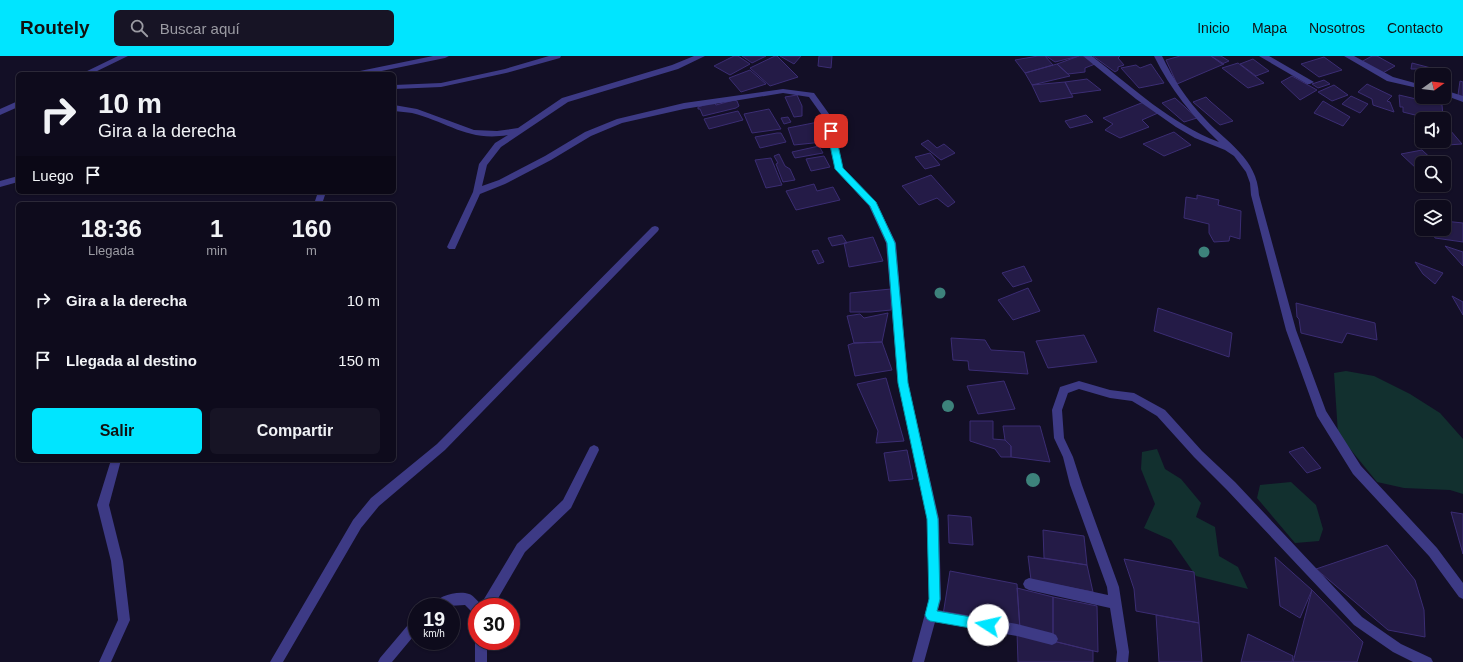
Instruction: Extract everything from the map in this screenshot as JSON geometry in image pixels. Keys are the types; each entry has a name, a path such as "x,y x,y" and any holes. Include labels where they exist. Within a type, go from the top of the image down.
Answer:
{"street":[{"path":"89,72 124,56"},
{"path":"365,72 445,56"},
{"path":"396,87 441,85 506,71 557,56"},
{"path":"452,247 477,192 483,164 498,145 565,100 675,67 701,56"},
{"path":"1087,56 1168,119 1195,136 1236,152"},
{"path":"1158,56 1170,80 1202,121 1236,152 1248,166 1255,185 1255,195 1291,330 1321,413 1357,470 1433,552 1463,593"},
{"path":"1263,56 1310,82"},
{"path":"1348,56 1390,79 1415,85"},
{"path":"477,192 502,182 548,158 588,134 620,121 684,106 783,92 810,95 828,118 839,169 873,204 891,243 903,383 933,519 935,599 918,662"},
{"path":"1451,95 1463,99"},
{"path":"0,112 16,105"},
{"path":"396,108 414,110 473,134 497,134 523,128"},
{"path":"0,184 16,180"},
{"path":"276,662 356,524 375,502 442,447 655,229"},
{"path":"1122,662 1123,652 1114,587 1076,485 1068,457 1059,438 1057,410 1064,390 1079,385 1110,394 1134,397 1161,413 1198,454 1231,486 1358,621 1397,648 1427,662"},
{"path":"491,598 521,548 567,504 594,450"},
{"path":"104,662 124,620 117,561 103,505 115,462"},
{"path":"1029,584 1116,603"},
{"path":"930,615 1017,630 1052,639"},
{"path":"384,662 408,634"},
{"path":"481,650 481,662"}],"green space":[{"path":"1346,371 1374,376 1410,394 1440,413 1463,439 1463,494 1450,490 1404,488 1377,482 1338,434 1334,373"},
{"path":"1157,449 1165,469 1181,479 1201,503 1196,517 1215,527 1219,556 1238,567 1248,589 1196,576 1171,540 1144,528 1155,504 1141,469 1142,452"},
{"path":"1291,482 1316,505 1323,529 1319,541 1295,543 1257,498 1260,485"}],"building":[{"path":"734,56 738,56 750,64 730,75 714,66"},
{"path":"742,56 766,56 752,63"},
{"path":"777,56 798,77 770,86 750,68"},
{"path":"780,56 801,56 794,64"},
{"path":"819,56 832,56 831,68 818,66"},
{"path":"1045,56 1053,65 1025,73 1015,60"},
{"path":"1046,56 1079,56 1055,62"},
{"path":"1079,56 1085,56 1095,64 1085,68 1085,72 1068,74 1057,64"},
{"path":"1093,56 1120,56 1118,58 1124,65 1118,67 1118,70 1115,72"},
{"path":"1180,56 1211,56 1224,64 1177,84 1166,60"},
{"path":"1211,56 1221,56 1229,61 1222,64"},
{"path":"1372,56 1377,56 1395,66 1381,74 1361,62"},
{"path":"1324,57 1342,70 1319,77 1301,64"},
{"path":"1253,59 1269,71 1256,76 1240,64"},
{"path":"1238,63 1264,83 1248,88 1222,68"},
{"path":"1412,63 1431,68 1415,68 1411,69"},
{"path":"1057,64 1070,76 1032,85 1025,73"},
{"path":"1151,64 1164,83 1139,88 1121,68 1136,65 1140,68"},
{"path":"750,70 766,84 741,92 729,78"},
{"path":"1292,76 1317,90 1300,100 1281,82"},
{"path":"1087,79 1101,90 1071,94 1065,82"},
{"path":"1324,80 1330,84 1318,88 1312,84"},
{"path":"1460,81 1463,82 1463,98 1458,95"},
{"path":"1065,82 1073,97 1040,102 1032,85"},
{"path":"1367,84 1392,96 1387,101 1390,102 1394,112 1373,105 1372,99 1358,92"},
{"path":"1334,85 1348,95 1332,101 1318,92"},
{"path":"797,95 802,106 802,116 794,117 785,97"},
{"path":"1399,95 1415,99 1415,104 1442,105 1443,112 1415,112 1415,115 1403,112 1403,107 1400,107"},
{"path":"1351,96 1368,104 1360,113 1342,104"},
{"path":"1206,97 1233,121 1220,125 1193,102"},
{"path":"1175,98 1197,118 1184,122 1162,103"},
{"path":"734,100 737,101 739,106 736,108 703,116 700,109 698,109 698,107 714,102 716,105"},
{"path":"1323,101 1350,117 1343,126 1314,113"},
{"path":"1144,102 1158,113 1142,120 1149,127 1120,138 1105,130 1113,124 1103,118"},
{"path":"769,109 781,129 752,133 744,114"},
{"path":"738,111 743,120 709,129 704,119"},
{"path":"1086,115 1093,122 1070,128 1065,121"},
{"path":"788,117 791,122 784,124 781,118"},
{"path":"818,122 823,142 794,145 788,128"},
{"path":"1451,131 1462,144 1451,145"},
{"path":"1174,132 1191,145 1164,156 1143,144"},
{"path":"781,133 786,142 760,148 755,137"},
{"path":"928,140 937,148 944,144 955,153 941,160 921,144"},
{"path":"819,146 823,153 795,158 792,152"},
{"path":"1422,150 1428,156 1415,156 1415,167 1401,154"},
{"path":"930,153 940,165 925,169 915,157"},
{"path":"779,154 785,166 790,169 795,180 783,182 776,164 778,163 774,156"},
{"path":"824,156 830,167 811,171 806,159"},
{"path":"771,158 782,185 766,188 755,160"},
{"path":"931,175 955,202 948,207 937,198 919,205 902,186"},
{"path":"814,184 817,191 833,187 840,200 796,210 786,191"},
{"path":"1197,195 1219,200 1218,205 1241,211 1240,239 1230,236 1229,241 1214,242 1209,233 1209,224 1184,218 1186,197 1197,199"},
{"path":"1451,222 1463,223 1463,242 1435,238 1434,236 1451,236"},
{"path":"842,235 847,243 832,246 828,238"},
{"path":"873,237 883,261 849,267 844,243"},
{"path":"1445,246 1463,252 1463,266"},
{"path":"818,250 824,262 818,264 812,251"},
{"path":"1415,262 1443,273 1435,284 1423,274"},
{"path":"1024,266 1032,281 1013,287 1002,273"},
{"path":"1028,288 1040,311 1013,320 998,300"},
{"path":"891,289 891,310 850,312 850,293"},
{"path":"1452,296 1463,302 1463,315"},
{"path":"1296,303 1375,323 1377,340 1347,333 1342,343 1301,333 1299,319 1297,317"},
{"path":"1158,308 1232,333 1229,357 1154,331"},
{"path":"888,313 882,342 854,343 847,316 860,314 864,318"},
{"path":"1084,335 1097,362 1048,368 1036,341"},
{"path":"951,338 985,340 991,350 1024,352 1028,374 969,370 968,361 953,360"},
{"path":"882,342 892,370 855,376 848,345 854,343"},
{"path":"886,378 904,441 876,443 878,431 857,384"},
{"path":"1004,381 1015,409 978,414 967,386"},
{"path":"970,421 993,421 993,439 1005,440 1011,446 1011,457 1001,457 995,449 970,441"},
{"path":"1003,426 1040,426 1050,462 1011,457 1011,446 1005,440"},
{"path":"1303,447 1321,468 1307,473 1289,452"},
{"path":"907,450 913,479 889,481 884,453"},
{"path":"1451,512 1463,514 1463,554"},
{"path":"948,515 971,517 973,545 949,543"},
{"path":"1043,530 1084,536 1087,565 1044,558"},
{"path":"1387,545 1415,580 1424,610 1425,637 1388,630 1316,569"},
{"path":"1028,556 1087,565 1093,592 1031,580"},
{"path":"1275,557 1312,590 1300,618 1280,606"},
{"path":"1124,559 1194,572 1199,623 1136,611 1134,589"},
{"path":"950,571 1017,584 1020,629 943,615"},
{"path":"1017,588 1053,597 1053,637 1020,629"},
{"path":"1312,590 1363,642 1357,662 1293,662"},
{"path":"1053,597 1097,606 1098,652 1053,641"},
{"path":"1156,615 1199,623 1202,662 1159,662"},
{"path":"1017,632 1093,651 1093,662 1018,662"},
{"path":"1248,634 1293,656 1292,662 1241,662"}],"route":[{"path":"831,131 839,169 873,204 891,243 898,310 903,383 933,519 935,599 930,615 988,625"}]}
